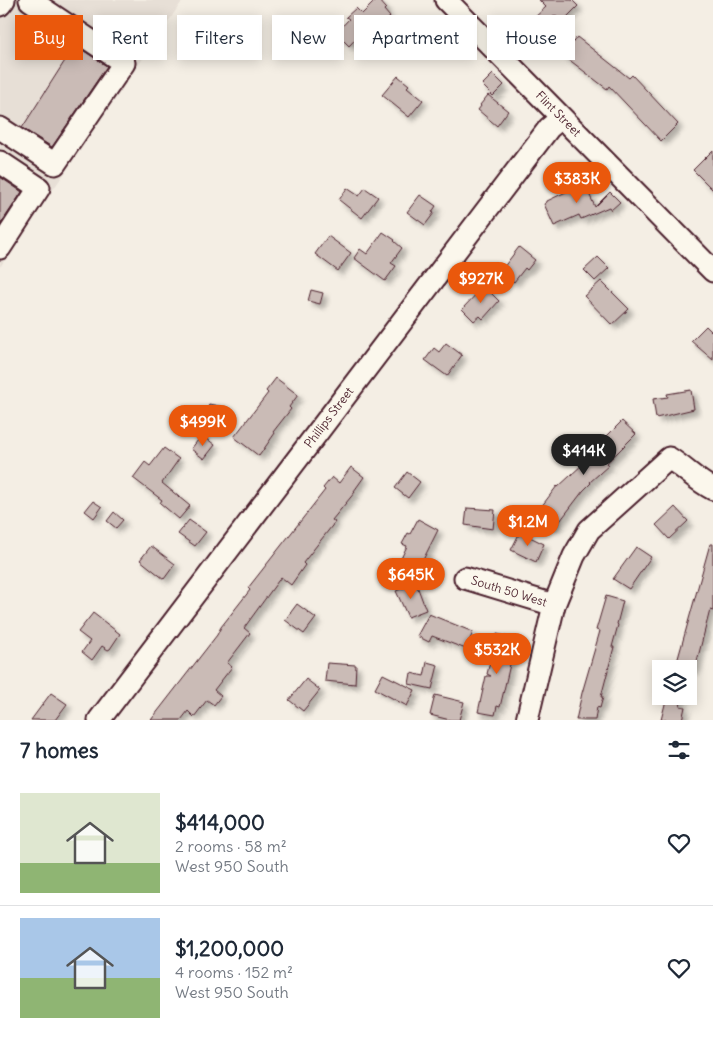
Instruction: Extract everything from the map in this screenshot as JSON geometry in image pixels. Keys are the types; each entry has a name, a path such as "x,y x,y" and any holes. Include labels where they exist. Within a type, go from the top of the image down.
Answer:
{"street":[{"path":"0,5 4,0"},
{"path":"0,128 55,164 124,63 30,0"},
{"name":"Flint Street","path":"446,0 713,271"},
{"name":"Phillips Street","path":"99,720 549,128 561,118"},
{"path":"0,162 40,188 0,248"},
{"path":"527,720 554,605 574,556 589,530 669,458 682,466 701,483 713,489"},
{"name":"South 50 West","path":"465,578 554,605"}],"shaded area":[{"path":"0,0 183,0 167,23 167,15 93,15 93,60 142,60 0,267"}],"building":[{"path":"376,0 379,0 386,8 384,10 388,15 354,15 354,41 349,46 344,41 344,24 349,19 346,17 356,8 362,14"},
{"path":"539,0 572,0 578,6 569,15 537,15 546,7"},
{"path":"577,37 629,78 632,75 678,124 661,141 609,86 607,89 569,60 575,60 575,40"},
{"path":"83,50 93,57 93,60 98,60 107,66 52,147 22,128 65,60 83,60"},
{"path":"493,74 504,85 493,96 482,85"},
{"path":"398,76 409,85 407,87 423,100 409,117 382,95"},
{"path":"488,95 508,111 497,126 478,110"},
{"path":"713,150 713,190 693,170"},
{"path":"0,177 22,192 0,225"},
{"path":"583,180 595,207 610,192 620,202 611,210 609,207 581,219 579,215 554,226 544,204 568,191 566,188"},
{"path":"347,188 359,196 365,188 378,197 362,218 339,200"},
{"path":"420,195 436,206 432,212 434,213 425,225 407,212"},
{"path":"383,232 395,240 402,248 391,263 396,266 385,281 354,258 360,249 367,254"},
{"path":"328,236 351,253 338,271 315,254"},
{"path":"519,247 535,260 527,270 525,268 514,282 500,272"},
{"path":"598,257 609,268 595,281 584,270"},
{"path":"601,281 629,309 612,325 584,296"},
{"path":"484,286 499,301 483,319 480,316 474,321 462,309"},
{"path":"311,290 323,293 320,304 308,301"},
{"path":"706,326 713,333 713,360 691,341"},
{"path":"446,343 462,355 447,376 425,360 434,348 439,352"},
{"path":"276,378 298,395 289,407 291,409 273,432 275,433 259,456 234,437 268,393 266,391"},
{"path":"691,390 694,409 656,418 653,399 668,397 667,394"},
{"path":"209,404 228,408 224,426 205,422"},
{"path":"622,421 636,434 607,463 609,465 590,482 554,529 538,517 545,509 541,507 557,486 596,452 594,449"},
{"path":"202,435 215,445 204,459 191,449"},
{"path":"164,448 179,459 162,483 190,506 179,519 160,503 162,500 133,478 145,462 150,466"},
{"path":"351,467 364,477 355,492 332,520 335,522 303,563 305,565 291,585 281,577 244,628 250,633 227,663 232,667 214,690 221,696 214,705 207,700 194,717 188,711 181,720 151,720 217,635 221,627 250,590 248,588 325,490 323,488 332,477 339,483"},
{"path":"407,472 420,482 408,498 395,488"},
{"path":"93,501 102,507 94,518 85,511"},
{"path":"675,507 688,521 669,539 656,525"},
{"path":"467,508 495,510 493,529 465,525"},
{"path":"114,512 123,520 116,528 107,521"},
{"path":"418,519 438,530 415,576 397,567 407,546 402,544"},
{"path":"189,520 206,532 195,546 178,534"},
{"path":"520,532 544,544 536,562 511,550"},
{"path":"710,544 713,544 713,611 710,610 697,661 678,660"},
{"path":"151,546 175,564 164,579 140,560"},
{"path":"636,547 651,557 629,589 613,579"},
{"path":"416,583 426,610 408,617 396,591"},
{"path":"606,596 623,601 612,647 614,647 601,697 603,697 600,708 597,707 595,720 576,720 600,631 596,630"},
{"path":"297,604 316,618 304,634 285,620"},
{"path":"93,613 120,634 110,649 108,650 102,646 92,660 82,652 90,641 78,632"},
{"path":"429,614 473,632 466,649 432,636 429,642 417,636"},
{"path":"497,634 516,639 500,707 497,706 495,715 478,712 486,676 491,676 487,674"},
{"path":"427,662 438,665 432,689 409,684 411,673 424,676"},
{"path":"327,663 356,665 355,684 325,681"},
{"path":"383,674 415,690 407,706 375,689"},
{"path":"306,679 320,690 303,711 289,700"},
{"path":"51,693 67,704 55,720 31,720"},
{"path":"435,695 464,702 459,720 450,720 430,715"},
{"path":"665,705 680,705 685,707 682,720 661,720"}]}
